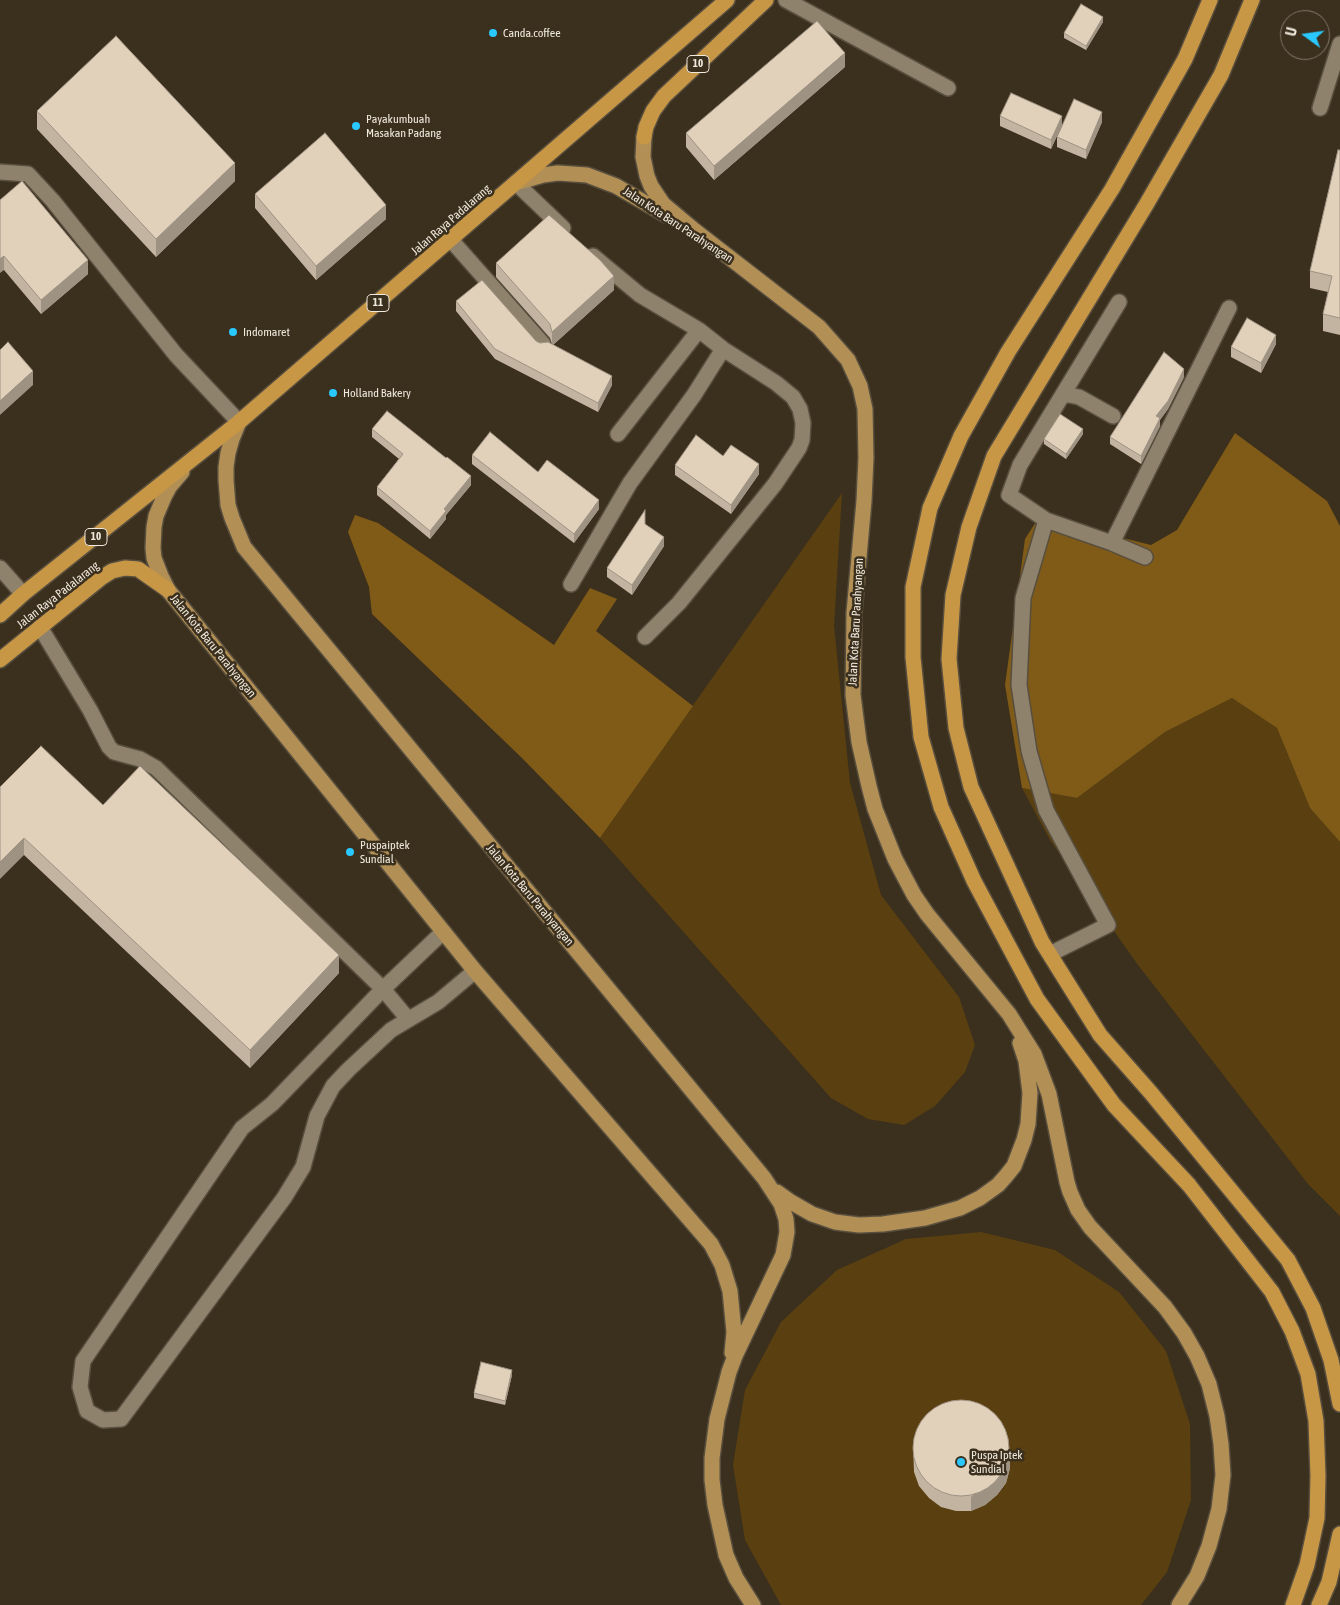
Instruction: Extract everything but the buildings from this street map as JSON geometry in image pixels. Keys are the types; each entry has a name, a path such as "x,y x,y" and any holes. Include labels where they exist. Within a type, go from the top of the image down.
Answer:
{"highway":[{"name":"Jalan Raya Padalarang","path":"0,615 22,594 194,460 239,422 727,0"},
{"name":"10","path":"644,137 653,111 664,96 766,0"},
{"path":"1210,0 1185,59 1112,189 1008,352 961,436 930,508 913,587 913,657 921,736 941,807 974,881 1037,999 1114,1105 1189,1185 1272,1292 1292,1331 1308,1374 1316,1420 1318,1476 1317,1518 1307,1565 1293,1605"},
{"path":"1252,0 1220,75 1146,205 994,456 969,527 953,594 949,658 956,728 971,787 1042,942 1100,1035 1151,1093 1288,1260 1313,1308 1331,1360 1340,1404"},
{"name":"Jalan Raya Padalarang","path":"0,660 112,571 125,568 138,569 168,590"},
{"path":"1319,1605 1329,1582 1340,1534"}],"main road":[{"name":"Jalan Kota Baru Parahyangan","path":"644,137 644,166 656,194 682,221 805,315 830,338 848,360 860,386 864,398 866,437 865,480 853,640 853,695 859,742 875,809 903,877 927,914 986,984"},
{"name":"Jalan Kota Baru Parahyangan","path":"516,183 543,175 558,173 587,175 602,179 648,203 750,273"},
{"name":"Jalan Kota Baru Parahyangan","path":"239,422 228,453 226,480 228,505 244,547 764,1178 777,1196 783,1209 787,1232 785,1248 780,1264 734,1356 721,1398 714,1437 712,1480 715,1505 726,1555 736,1578 753,1605"},
{"name":"Jalan Raya Padalarang","path":"168,590 154,558 155,522 164,496 170,486 194,460"},
{"name":"Jalan Kota Baru Parahyangan","path":"168,590 475,971 711,1244 727,1277 731,1298 734,1332 729,1372"},
{"path":"764,1178 791,1202 812,1214 835,1222 871,1226 924,1218 948,1212 970,1204 994,1189 1014,1166 1020,1153 1028,1124 1030,1092 1026,1061 1016,1034 986,984"},
{"path":"986,984 1022,1032 1040,1067 1050,1094 1067,1182 1074,1201 1090,1227 1166,1308 1184,1333 1197,1356 1209,1384 1217,1416 1223,1475 1219,1509 1209,1546 1197,1576 1179,1605"}],"street":[{"path":"786,0 948,88"},
{"path":"1320,108 1340,44"},
{"path":"0,172 28,174 54,201 176,355 239,422"},
{"path":"516,183 550,217 640,296 699,330 776,383 793,397 800,409 803,423 802,440 799,448 775,484 679,603 645,637"},
{"path":"451,240 543,344"},
{"path":"1119,302 1020,465 1009,495 1046,520 1112,543 1145,557"},
{"path":"1112,543 1229,308"},
{"path":"618,434 699,330"},
{"path":"571,584 630,483 694,394 723,348"},
{"path":"1063,394 1080,397 1113,416"},
{"path":"1046,520 1023,598 1019,685 1028,742 1046,810 1108,926 1050,954"},
{"path":"0,568 22,594"},
{"path":"40,627 90,710 109,747 114,752 140,759 156,768 383,989 408,1019"},
{"path":"443,932 383,989 272,1104 242,1128 83,1361 80,1387 88,1411 103,1420 122,1419 284,1198 303,1167 317,1116 334,1086 384,1035 438,1002 475,971"}],"shaded area":[{"path":"1235,433 1327,501 1340,526 1340,842 1310,808 1277,728 1232,698 1165,732 1077,798 1022,788 1005,685 1025,539 1039,517 1151,545 1177,530"},
{"path":"842,493 834,626 850,783 881,895 959,997 975,1045 965,1072 935,1106 904,1125 868,1119 831,1098 600,838"},
{"path":"355,515 378,523 554,645 590,588 617,599 596,631 693,706 600,838 522,758 372,614 369,587 348,532"},
{"path":"1232,698 1277,728 1310,808 1340,842 1340,1216 1308,1184 1138,965 1050,840 1022,788 1077,798 1165,732"},
{"path":"981,1232 1055,1250 1119,1292 1166,1351 1190,1424 1191,1500 1167,1572 1141,1605 781,1605 745,1540 733,1465 745,1390 781,1322 837,1270 906,1239"}],"place":[{"name":"Canda.coffee","path":"493,33"},
{"name":"Payakumbuah Masakan Padang","path":"356,126"},
{"name":"Indomaret","path":"233,332"},
{"name":"Holland Bakery","path":"333,393"},
{"name":"Puspaiptek Sundial","path":"350,852"},
{"name":"Puspa Iptek Sundial","path":"961,1462"}]}
